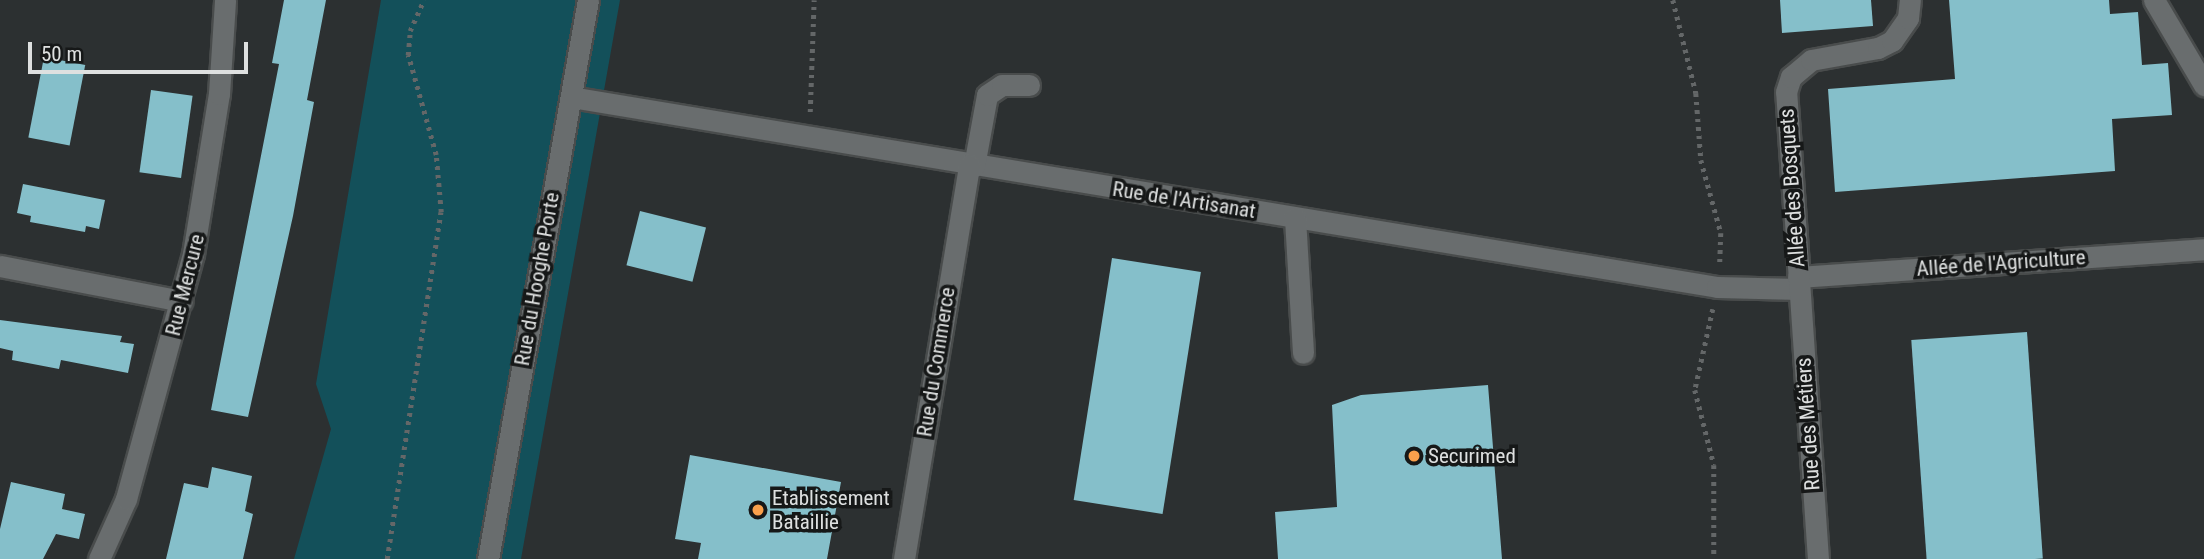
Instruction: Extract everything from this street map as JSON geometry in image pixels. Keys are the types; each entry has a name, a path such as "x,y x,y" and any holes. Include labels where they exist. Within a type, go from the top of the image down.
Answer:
{"street":[{"name":"Rue Mercure","path":"99,559 126,499 182,301 208,180 225,0"},
{"name":"Rue du Hooghe Porte","path":"488,559 588,0"},
{"name":"Allée des Bosquets","path":"1798,283 1788,83 1803,64 1818,57 1878,48 1892,41 1908,18 1910,0"},
{"path":"2154,0 2204,85"},
{"name":"Rue du Commerce","path":"904,559 972,165 987,95 1002,85 1029,85"},
{"name":"Rue de l'Artisanat","path":"571,97 1717,288 1798,283"},
{"path":"1295,218 1303,353"},
{"name":"Allée de l'Agriculture","path":"1798,283 2204,249"},
{"path":"0,266 182,301"},
{"name":"Rue des Métiers","path":"1798,283 1818,559"}],"path":[{"path":"387,559 440,221 436,155 408,55 410,31 424,0"},
{"path":"809,138 814,0"}],"shaded area":[{"path":"381,0 620,0 521,559 294,559 331,429 316,384"}],"building":[{"path":"284,0 326,0 307,100 314,102 293,216 248,417 211,410 279,64 272,63"},
{"path":"1780,0 1871,0 1873,26 1782,33"},
{"path":"1949,0 2109,0 2110,14 2138,12 2142,65 2168,63 2172,115 2112,119 2115,171 1835,192 1828,89 1955,79"},
{"path":"44,57 85,65 70,146 28,137"},
{"path":"151,90 193,96 181,178 139,172"},
{"path":"23,184 105,200 99,229 86,226 85,232 30,222 31,216 17,213"},
{"path":"640,211 706,227 692,282 626,265"},
{"path":"1112,258 1201,272 1163,514 1074,500"},
{"path":"0,320 122,336 120,342 134,344 128,373 61,360 59,369 12,360 13,351 0,348"},
{"path":"2027,332 2043,558 1927,559 1911,340"},
{"name":"Securimed","path":"1488,385 1502,559 1278,559 1275,512 1337,507 1332,405 1361,395"},
{"name":"Etablissement Bataillie","path":"690,455 841,482 827,559 698,559 701,543 675,539"},
{"path":"212,467 252,476 245,511 253,514 243,559 166,559 184,483 208,488"},
{"path":"11,482 65,494 62,509 85,514 79,539 56,534 43,559 0,559 0,529"}],"place":[{"name":"Securimed","path":"1414,456"},
{"name":"Etablissement Bataillie","path":"758,510"}]}
